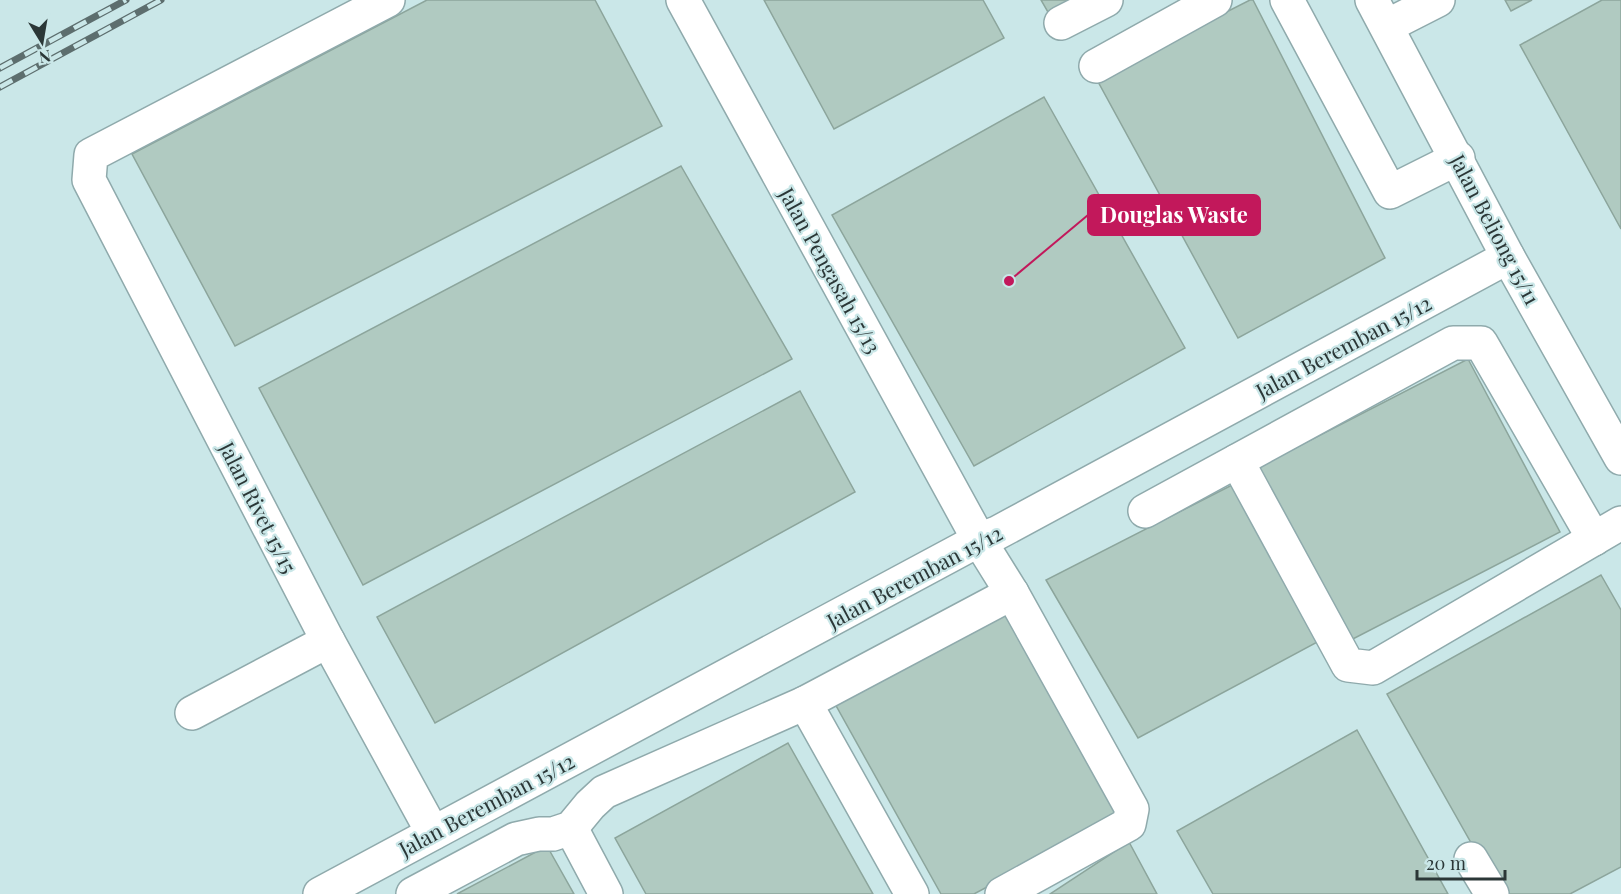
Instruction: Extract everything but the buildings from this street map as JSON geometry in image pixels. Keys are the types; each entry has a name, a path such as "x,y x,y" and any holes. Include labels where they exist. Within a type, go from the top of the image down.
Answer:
{"street":[{"name":"Jalan Rivet 15/15","path":"388,0 91,155 89,180 328,641 433,833"},
{"name":"Jalan Pengasah 15/13","path":"683,0 979,540 1012,592 1132,809 1129,824 1002,894"},
{"path":"1061,23 1106,0"},
{"path":"1096,66 1215,0"},
{"path":"1287,0 1390,192 1458,158"},
{"path":"1380,13 1438,0"},
{"name":"Jalan Beliong 15/11","path":"1380,13 1508,257 1621,458"},
{"name":"Jalan Beremban 15/12","path":"320,894 1508,257"},
{"path":"1145,511 1453,343 1481,343 1607,531 1373,668 1360,668 1348,665 1237,461"},
{"path":"414,894 516,839 539,834 554,834 570,828 604,792 805,703 1012,592"},
{"path":"192,713 328,641"},
{"path":"805,703 912,894"},
{"path":"583,752 604,792"},
{"path":"495,799 516,839"},
{"path":"570,828 606,894"},
{"path":"1471,859 1492,894"}],"railway":[{"path":"0,68 126,0"},
{"path":"0,87 161,0"}],"place":[{"name":"Douglas Waste","path":"1009,281"}]}
